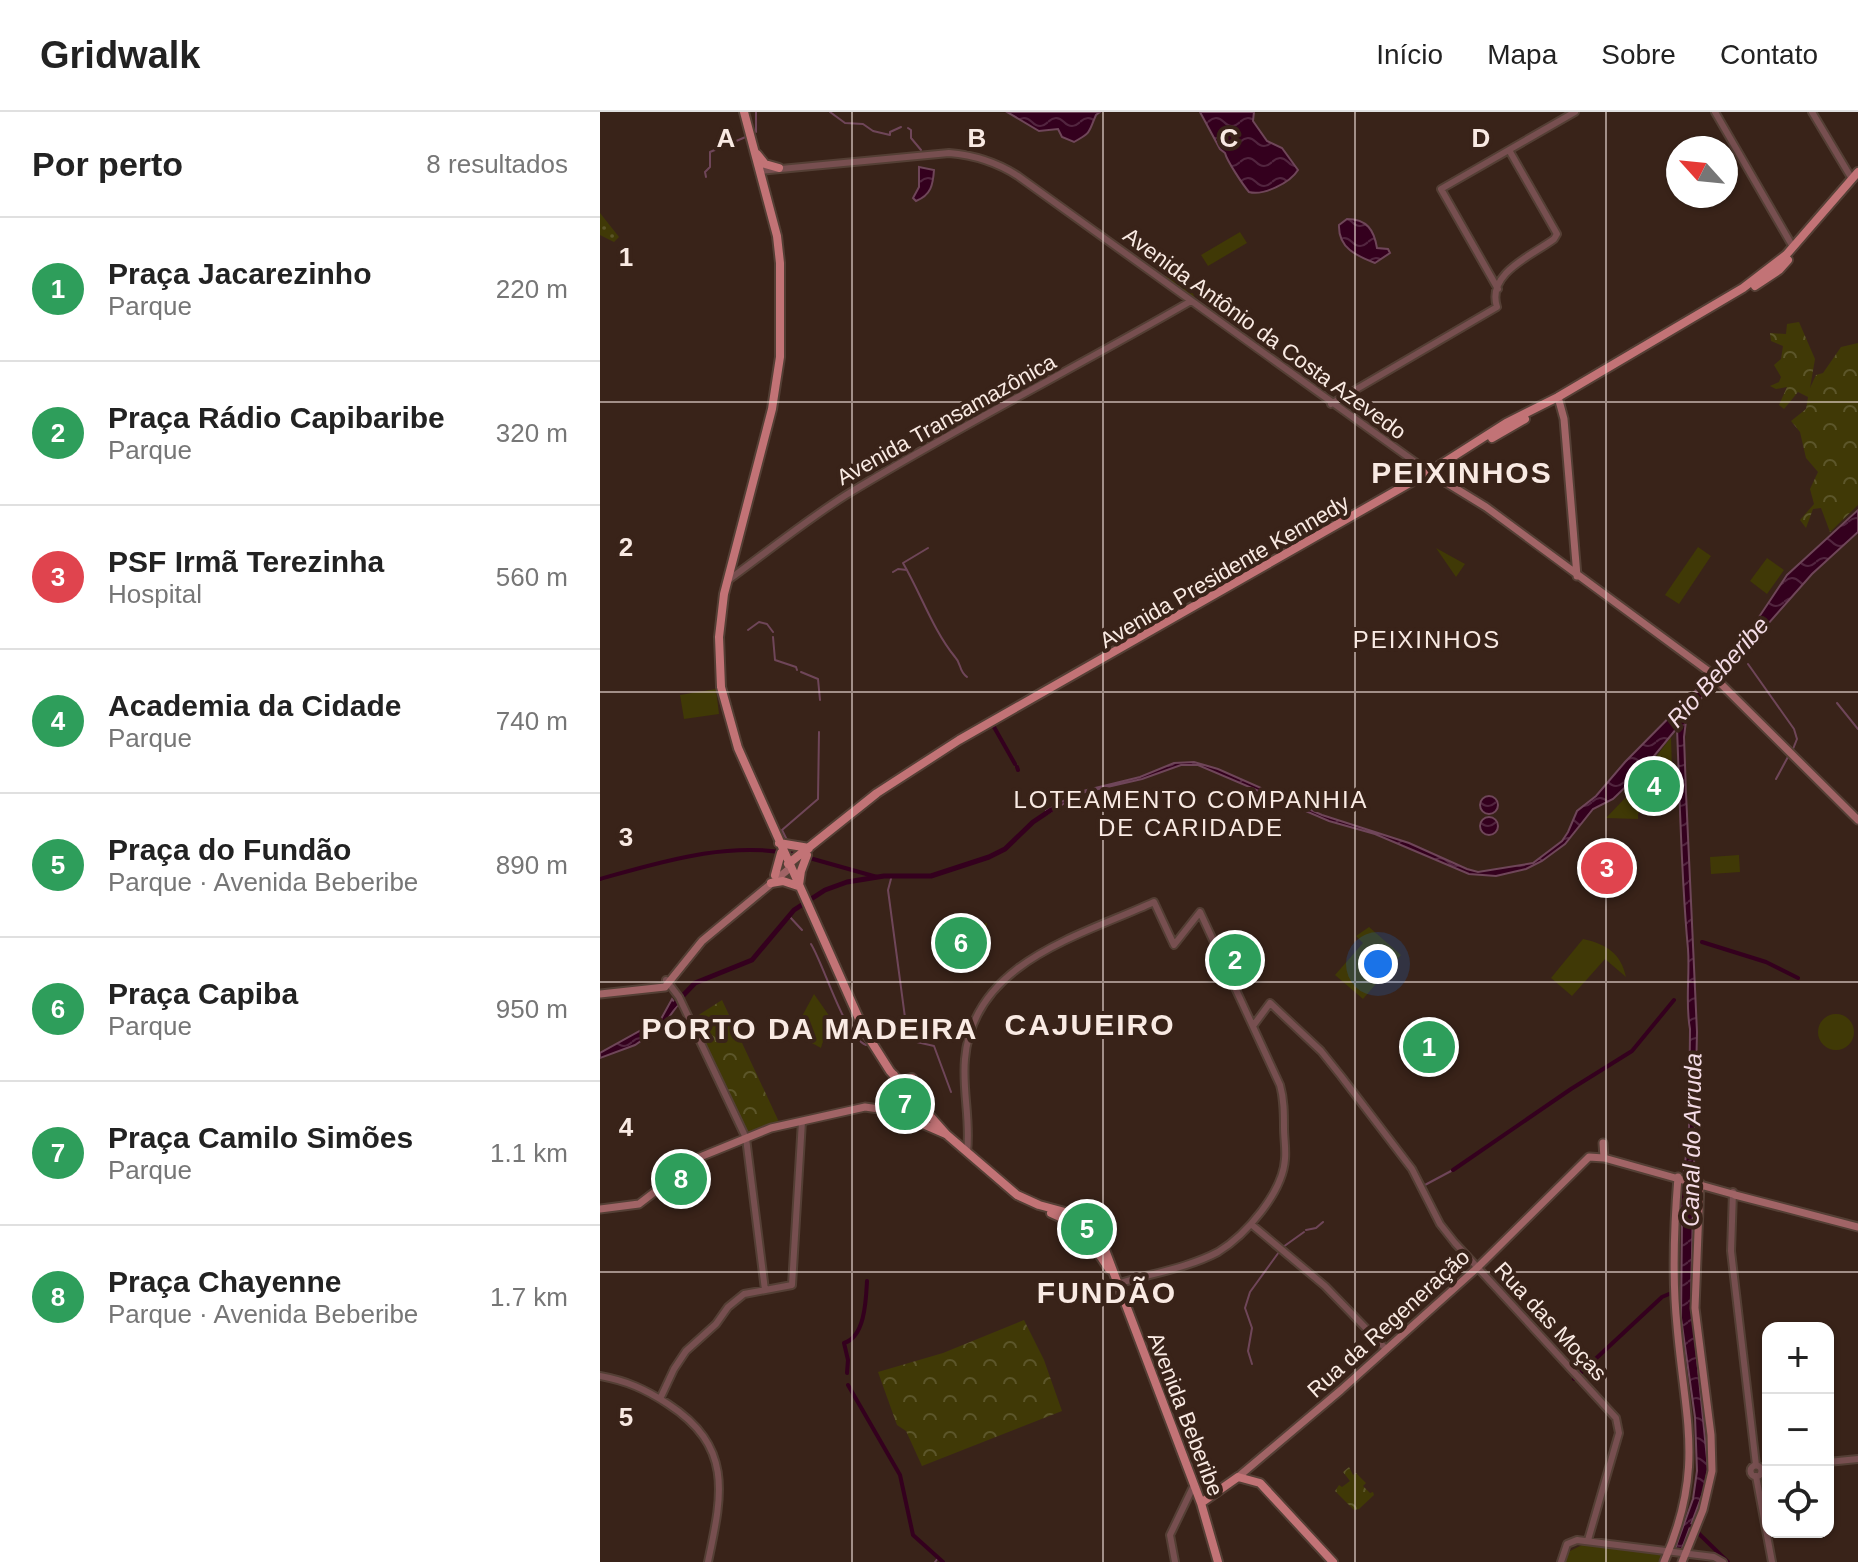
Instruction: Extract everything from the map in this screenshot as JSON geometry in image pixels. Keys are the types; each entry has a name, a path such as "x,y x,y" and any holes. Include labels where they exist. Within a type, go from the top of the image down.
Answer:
{"main road":[{"path":"744,112 775,227 780,263 780,366 772,409 727,581 719,637 722,693 735,742 780,847 773,879 800,890"},
{"path":"754,148 763,162 779,168"},
{"path":"765,189 769,175 779,168"},
{"name":"Avenida Presidente Kennedy","path":"1559,398 1770,270 1856,177"},
{"name":"Avenida Presidente Kennedy","path":"836,827 933,758 1430,473 1506,423 1559,398 1766,280 1784,265 1856,177"},
{"path":"1559,398 1564,419 1577,576"},
{"name":"Avenida Presidente Kennedy","path":"668,982 702,941 857,808 900,777 959,740 1430,473"},
{"name":"Avenida Antônio da Costa Azevedo","path":"1430,473 1486,507 1708,670 1858,820"},
{"path":"1567,569 1576,562"},
{"path":"780,847 803,856"},
{"path":"780,847 803,856"},
{"path":"803,856 800,890 876,1052 912,1098 946,1134"},
{"path":"800,890 803,856"},
{"path":"602,993 668,982"},
{"path":"876,1052 883,1052 887,1045"},
{"path":"893,1112 896,1096 894,1075"},
{"path":"903,1085 912,1078"},
{"path":"896,1096 902,1092 912,1098 916,1108 911,1119"},
{"name":"Avenida Beberibe","path":"600,1209 639,1204 690,1164 746,1138 802,1121 844,1112 893,1112 946,1134 1007,1188 1027,1201 1082,1218 1096,1230 1201,1503 1218,1562"},
{"name":"Avenida Beberibe","path":"911,1119 958,1148 1013,1196 1070,1222 1102,1251"},
{"path":"1603,1143 1604,1158"},
{"path":"1587,1159 1604,1158 1858,1227"},
{"path":"1587,1159 1679,1179"},
{"name":"Rua da Regeneração","path":"1201,1503 1256,1463 1477,1268 1587,1159"},
{"path":"1677,1554 1691,1459 1676,1322 1674,1241 1679,1179"},
{"path":"1664,1562 1677,1554 1695,1529 1709,1484 1712,1455 1695,1308 1698,1184"},
{"path":"1256,1463 1252,1472 1260,1483 1333,1562"},
{"path":"1238,1477 1260,1483"},
{"path":"1194,1484 1202,1491 1217,1494"},
{"path":"1307,1555 1316,1544"}],"street":[{"path":"1498,289 1441,189 1575,112"},
{"path":"1715,112 1793,247"},
{"path":"1812,112 1838,156 1856,177"},
{"path":"1331,404 1497,307 1494,299 1508,270 1551,242 1557,234 1509,150"},
{"name":"Avenida Antônio da Costa Azevedo","path":"760,171 943,153 984,160 1014,173 1430,473"},
{"name":"Avenida Transamazônica","path":"727,581 848,494 1191,301"},
{"path":"967,1152 964,1079 967,1045 977,1015 1008,974 1027,960 1154,902 1174,945 1199,912 1282,1093 1286,1160 1278,1184 1251,1224 1228,1245 1209,1256 1116,1282"},
{"path":"668,982 678,994 746,1138 765,1290"},
{"name":"Rua das Moças","path":"1253,1026 1270,1003 1327,1058 1412,1169 1440,1224 1616,1418 1619,1429 1588,1540"},
{"path":"660,1399 681,1358 716,1324 725,1310 744,1294 792,1285 802,1121"},
{"path":"959,1145 967,1137"},
{"path":"1734,1194 1731,1251 1772,1562"},
{"path":"1251,1224 1325,1286 1386,1349"},
{"path":"600,1376 633,1383 691,1420 704,1434 711,1448 720,1486 717,1522 708,1562"},
{"path":"1834,1461 1858,1459"},
{"path":"1175,1562 1169,1538 1194,1484"},
{"path":"1184,1507 1201,1503"},
{"path":"1175,1522 1180,1530"},
{"path":"1561,1562 1568,1542 1588,1540 1720,1560"}],"green space":[{"path":"600,213 619,237 614,242 600,235"},
{"path":"1240,232 1247,243 1208,266 1201,255"},
{"path":"1180,267 1197,302 1163,278"},
{"path":"1799,322 1815,359 1810,388 1816,375 1823,373 1841,347 1858,343 1858,505 1830,532 1821,508 1813,509 1806,528 1800,520 1814,504 1810,489 1818,472 1806,458 1800,432 1791,421 1806,409 1808,397 1798,392 1784,409 1779,405 1787,387 1776,389 1770,386 1779,382 1781,377 1774,365 1781,359 1783,346 1771,341 1770,333 1786,334 1787,324"},
{"path":"1698,547 1711,556 1679,604 1665,595"},
{"path":"1436,548 1465,564 1456,577"},
{"path":"1767,558 1784,570 1767,594 1750,581"},
{"path":"716,689 719,714 684,719 680,695"},
{"path":"1671,737 1673,806 1646,804 1638,819 1606,818 1626,797"},
{"path":"1739,855 1740,872 1711,874 1710,857"},
{"path":"987,925 948,961 962,931"},
{"path":"1369,927 1401,955 1363,999 1335,975 1363,943 1356,936"},
{"path":"1218,938 1246,962 1245,956 1249,959 1247,963 1257,969 1235,980"},
{"path":"1583,939 1611,951 1626,977 1605,959 1572,996 1551,978"},
{"path":"814,994 830,1017 821,1048 793,1033"},
{"path":"722,1000 779,1122 747,1133 694,1018"},
{"path":"1836,1014 1849,1019 1854,1032 1849,1045 1836,1050 1823,1045 1818,1032 1823,1019"},
{"path":"1427,1035 1441,1049 1432,1059 1417,1046"},
{"path":"900,1094 905,1094 913,1103 913,1115 897,1110"},
{"path":"709,1159 664,1198 661,1192 689,1167"},
{"path":"1024,1320 1044,1360 1062,1411 922,1466 906,1431 897,1425 878,1372 943,1353"},
{"path":"1349,1467 1374,1495 1354,1510 1335,1491 1339,1485 1342,1487 1350,1481 1343,1472"},
{"path":"1586,1543 1662,1554 1663,1558 1662,1562 1563,1562 1570,1551"}],"water":[{"path":"1007,112 1100,112 1087,134 1074,142 1062,137 1058,129 1039,131"},
{"path":"1200,112 1254,112 1253,121 1267,141 1282,148 1298,170 1276,187 1249,192"},
{"path":"919,167 934,170 934,175 928,193 916,201 913,198 919,187"},
{"path":"1347,219 1364,223 1374,236 1377,248 1388,249 1390,253 1375,263 1350,250 1342,240 1339,225"},
{"name":"Canal do Arruda","path":"1858,510 1858,532 1812,574 1687,713 1684,737 1697,1032 1691,1298 1708,1469 1704,1490 1681,1551 1675,1549 1693,1499 1697,1471 1695,1417 1681,1318 1682,1222 1679,1211 1689,1131 1690,1029 1677,728 1640,773 1613,799 1593,809 1565,844 1526,869 1496,876 1469,874 1375,834 1329,821 1198,765 1181,765 1142,779 1081,793 1047,814 1046,811 1079,792 1140,777 1174,763 1194,762 1218,769 1322,815 1409,843 1467,869 1478,872 1533,863 1562,841 1577,811 1596,796 1625,762 1722,664 1787,575"},
{"path":"1489,796 1498,805 1489,814 1480,805"},
{"path":"1489,817 1498,826 1489,835 1480,826"},
{"path":"672,999 677,1006 664,1024 635,1045 600,1058 600,1053 661,1019"}],"waterway":[{"path":"756,112 756,132"},
{"path":"830,112 845,123 863,124 873,131 890,135 890,132 901,127"},
{"path":"908,128 911,138 921,150"},
{"path":"706,177 710,152 748,136"},
{"path":"928,548 903,563 940,635 967,677"},
{"path":"893,572 907,570"},
{"path":"748,630 759,622 767,624 773,632"},
{"path":"773,637 775,660 797,670"},
{"path":"1748,664 1794,729 1797,739 1793,749"},
{"path":"801,672 818,679 820,700"},
{"path":"1837,703 1858,729"},
{"path":"994,727 1015,764"},
{"path":"788,842 782,830 818,799 819,732"},
{"path":"1776,779 1789,755"},
{"name":"Rio Beberibe","path":"672,1007 695,983 752,960 794,910 825,890 847,882 884,876 931,876 989,857 1005,849 1033,822 1051,810"},
{"path":"600,879 723,851 773,851 798,855"},
{"path":"806,857 877,877"},
{"path":"892,875 888,890 908,1040 934,1046 951,1092"},
{"path":"789,916 802,930"},
{"path":"1702,942 1766,962 1798,978"},
{"path":"811,944 850,1029 866,1045"},
{"path":"1453,1170 1632,1051 1674,1000"},
{"path":"1423,1186 1453,1170"},
{"path":"1306,1230 1316,1228 1323,1222"},
{"path":"1283,1247 1304,1232"},
{"path":"1252,1364 1248,1351 1252,1328 1245,1308 1250,1292 1279,1252"},
{"path":"847,1373 844,1343 860,1326 867,1281"},
{"path":"1574,1379 1662,1297 1669,1294"},
{"path":"848,1385 900,1475 913,1535 943,1562"},
{"path":"1691,1526 1728,1562"},
{"path":"935,1562 938,1558"}],"place":[{"name":"Academia da Cidade","path":"1654,786"},
{"name":"PSF Irmã Terezinha","path":"1607,868"},
{"name":"Praça Capiba","path":"961,943"},
{"name":"Praça Rádio Capibaribe","path":"1235,960"},
{"name":"Praça Jacarezinho","path":"1429,1047"},
{"name":"Praça Camilo Simões","path":"905,1104"},
{"name":"Praça Chayenne","path":"681,1179"},
{"name":"Praça do Fundão","path":"1087,1229"}],"district":[{"name":"PEIXINHOS","path":"1462,473"},
{"name":"PEIXINHOS","path":"1427,640"},
{"name":"LOTEAMENTO COMPANHIA DE CARIDADE","path":"1191,814"},
{"name":"CAJUEIRO","path":"1090,1025"},
{"name":"PORTO DA MADEIRA","path":"810,1029"},
{"name":"FUNDÃO","path":"1107,1293"}]}
